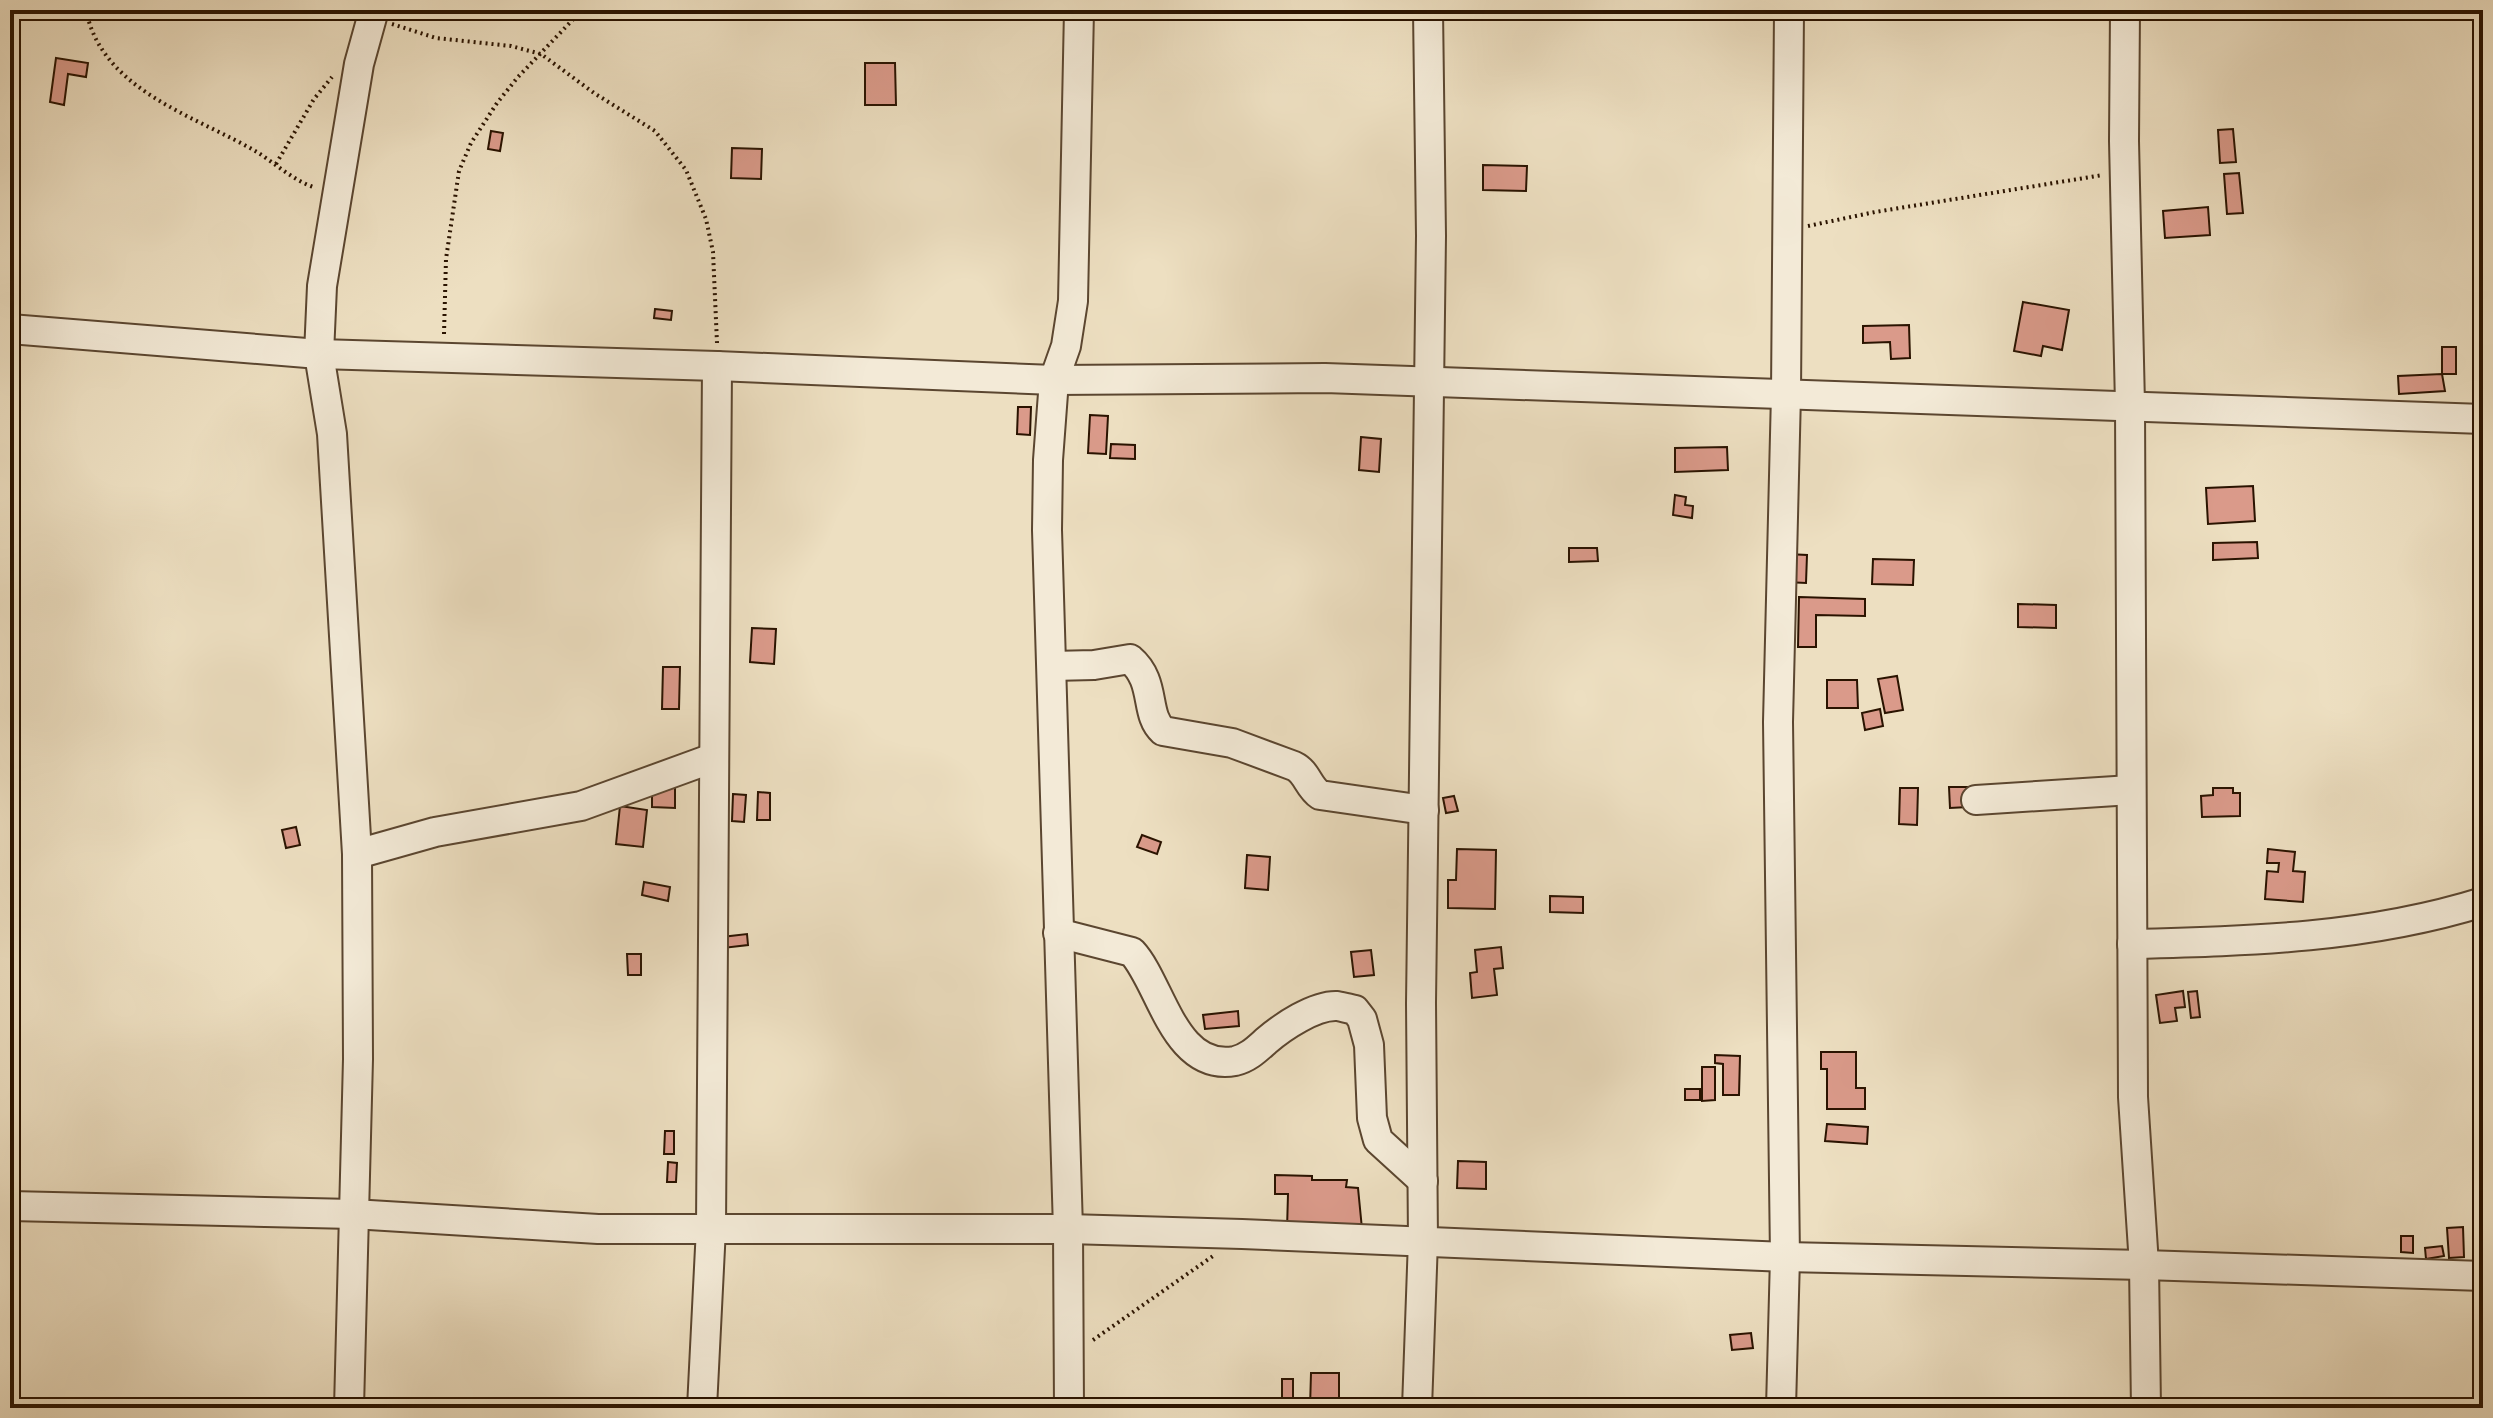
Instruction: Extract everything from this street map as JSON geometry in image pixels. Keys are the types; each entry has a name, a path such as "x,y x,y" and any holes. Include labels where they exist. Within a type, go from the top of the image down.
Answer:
{"street":[{"path":"1069,1408 1068,1229 1048,474 1054,380 1068,335 1073,301 1079,10"},
{"path":"1417,1408 1423,1240 1421,1003 1430,383 1428,10"},
{"path":"1781,1408 1785,1257 1778,722 1786,394 1789,10"},
{"path":"2125,10 2133,1097 2144,1265 2146,1408"},
{"path":"349,1408 358,1059 357,854 332,434 319,354 322,286 359,64 372,14"},
{"path":"10,329 319,354 1054,380 1325,378 2483,419"},
{"path":"702,1408 711,1228 717,366"},
{"path":"1052,666 1094,665 1130,659 1145,677 1154,717 1163,731 1232,743 1279,760 1302,770 1320,795 1424,810"},
{"path":"357,854 435,832 581,806 713,758"},
{"path":"1976,800 2131,790"},
{"path":"2132,944 2265,941 2356,931 2433,916 2483,902"},
{"path":"1058,933 1132,952 1172,1025 1186,1042 1216,1060 1243,1058 1293,1021 1314,1012 1335,1006 1355,1010 1362,1019 1369,1045 1372,1118 1378,1140 1423,1181"},
{"path":"10,1206 353,1214 598,1229 1068,1229 1423,1240 1785,1257 2483,1276"}],"path":[{"path":"86,10 98,44 125,75 178,113 215,129 308,185 337,195"},
{"path":"443,356 446,259 459,171 471,143 497,103 582,10"},
{"path":"372,14 436,38 511,46 541,54 594,93 655,131 686,170 711,238 717,366"},
{"path":"276,164 324,85 334,75 359,64"},
{"path":"1786,231 1890,209 2125,172"},
{"path":"1069,1359 1125,1316 1195,1271 1242,1234"}],"building":[{"path":"56,58 88,63 86,77 68,74 64,105 50,102"},
{"path":"865,63 895,63 896,105 865,105"},
{"path":"2233,129 2236,162 2220,163 2218,130"},
{"path":"491,131 503,133 500,151 488,149"},
{"path":"732,148 762,149 761,179 731,178"},
{"path":"1483,165 1527,166 1526,191 1483,190"},
{"path":"2239,173 2243,213 2227,214 2224,174"},
{"path":"2208,207 2210,235 2165,238 2163,211"},
{"path":"2023,302 2069,310 2062,350 2043,346 2041,356 2014,351"},
{"path":"655,309 672,311 671,320 654,318"},
{"path":"1909,325 1910,358 1891,359 1890,342 1863,343 1863,326"},
{"path":"2442,347 2456,347 2456,374 2442,374"},
{"path":"2442,374 2445,391 2399,394 2398,376"},
{"path":"1018,407 1031,407 1030,435 1017,434"},
{"path":"1090,415 1108,416 1106,454 1088,453"},
{"path":"1361,437 1381,439 1379,472 1359,470"},
{"path":"1111,444 1135,445 1135,459 1110,458"},
{"path":"1727,447 1728,470 1675,472 1675,448"},
{"path":"2253,486 2255,521 2208,524 2206,488"},
{"path":"1675,495 1686,497 1685,505 1693,506 1692,518 1673,515"},
{"path":"2257,542 2258,558 2213,560 2213,543"},
{"path":"1569,548 1597,548 1598,561 1569,562"},
{"path":"1787,554 1807,555 1806,583 1786,582"},
{"path":"1873,559 1914,560 1913,585 1872,584"},
{"path":"1799,597 1865,599 1865,616 1816,615 1816,647 1798,647"},
{"path":"2018,604 2056,605 2056,628 2018,627"},
{"path":"752,628 776,629 774,664 750,662"},
{"path":"663,667 680,667 679,709 662,709"},
{"path":"1897,676 1903,710 1885,713 1878,679"},
{"path":"1827,680 1857,680 1858,708 1827,708"},
{"path":"1880,709 1883,726 1865,730 1862,713"},
{"path":"652,786 675,787 675,808 652,807"},
{"path":"1949,787 1967,787 1968,807 1950,808"},
{"path":"1900,788 1918,788 1917,825 1899,824"},
{"path":"2213,788 2233,788 2233,793 2240,793 2240,816 2202,817 2201,796 2213,795"},
{"path":"758,792 770,793 770,820 757,820"},
{"path":"733,794 746,795 744,822 732,821"},
{"path":"1454,796 1458,811 1446,813 1443,798"},
{"path":"620,806 647,810 643,847 616,844"},
{"path":"296,827 300,845 286,848 282,830"},
{"path":"1142,835 1161,842 1157,854 1137,847"},
{"path":"1457,849 1496,850 1495,909 1448,908 1448,880 1456,880"},
{"path":"2268,849 2295,852 2293,871 2305,872 2303,902 2265,899 2267,871 2278,872 2279,863 2267,863"},
{"path":"1247,855 1270,857 1268,890 1245,888"},
{"path":"644,882 670,887 668,901 642,895"},
{"path":"1550,896 1583,897 1583,913 1550,912"},
{"path":"747,934 748,945 723,948 722,937"},
{"path":"1501,947 1503,968 1494,969 1497,995 1472,998 1470,973 1477,972 1475,950"},
{"path":"1371,950 1374,975 1354,977 1351,952"},
{"path":"627,954 641,954 641,975 628,975"},
{"path":"2183,991 2185,1007 2175,1008 2177,1021 2160,1023 2156,995"},
{"path":"2197,991 2200,1017 2191,1018 2188,992"},
{"path":"1238,1011 1239,1026 1205,1029 1203,1015"},
{"path":"1821,1052 1856,1052 1856,1088 1865,1088 1865,1109 1827,1109 1827,1069 1821,1069"},
{"path":"1715,1055 1740,1056 1739,1095 1723,1095 1723,1064 1715,1063"},
{"path":"1702,1067 1715,1067 1715,1100 1702,1101"},
{"path":"1685,1089 1700,1089 1700,1100 1685,1100"},
{"path":"1827,1124 1868,1127 1867,1144 1825,1141"},
{"path":"665,1131 674,1131 674,1154 664,1154"},
{"path":"1458,1161 1486,1162 1486,1189 1457,1188"},
{"path":"668,1162 677,1163 676,1182 667,1182"},
{"path":"1275,1175 1312,1176 1312,1180 1347,1180 1346,1187 1358,1188 1362,1229 1287,1229 1288,1194 1275,1194"},
{"path":"2463,1227 2464,1257 2449,1258 2447,1228"},
{"path":"2401,1236 2413,1236 2413,1253 2401,1252"},
{"path":"2442,1246 2444,1256 2426,1259 2425,1248"},
{"path":"1751,1333 1753,1348 1732,1350 1730,1335"},
{"path":"1311,1373 1339,1373 1339,1408 1310,1408"},
{"path":"1282,1379 1293,1379 1293,1402 1282,1402"}]}
